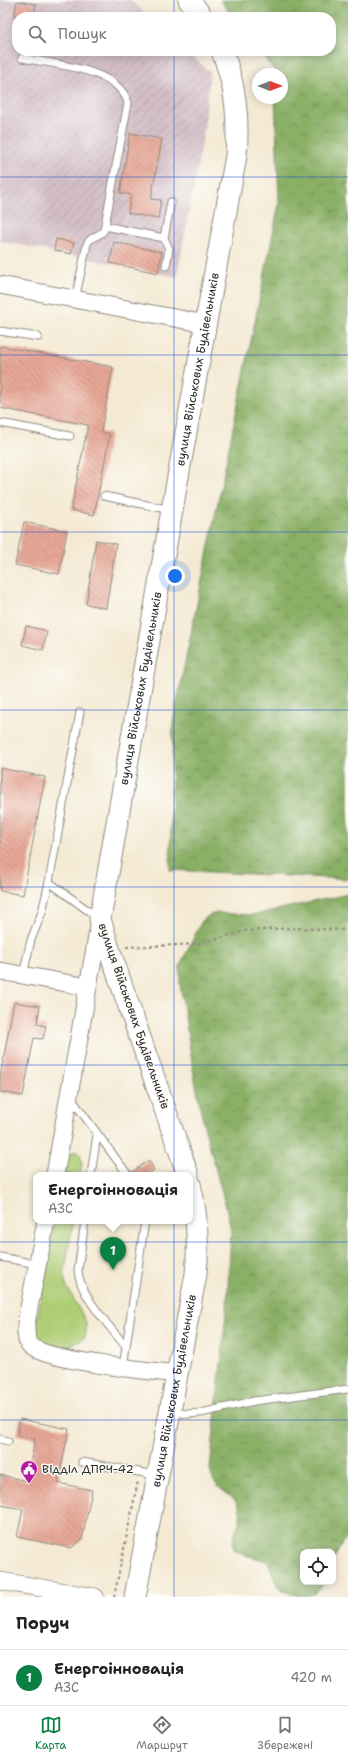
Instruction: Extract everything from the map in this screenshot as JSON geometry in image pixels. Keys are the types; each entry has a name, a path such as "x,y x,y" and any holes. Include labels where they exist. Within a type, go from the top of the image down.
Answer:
{"main road":[{"path":"189,0 198,12"},
{"name":"вулиця Військових Будівельників","path":"187,1172 109,949 100,919 172,510 234,173 238,126 236,101 223,56"},
{"name":"вулиця Військових Будівельників","path":"136,1597 149,1474 171,1411 192,1300 198,1256 197,1218 193,1199"}],"street":[{"path":"0,285 206,324"},
{"path":"56,1172 100,919"},
{"path":"0,971 88,987"},
{"path":"45,1224 26,1324 26,1336 30,1346 48,1355 178,1374"},
{"path":"0,1581 95,1597"}],"lane":[{"path":"22,58 98,74 112,81 122,91 127,99 128,110 105,226 103,232 92,238 87,244 75,300"},
{"path":"166,266 169,249 164,238 171,202"},
{"path":"105,226 164,238"},
{"path":"0,331 38,337"},
{"path":"0,422 70,436"},
{"path":"104,496 172,510"},
{"path":"23,975 31,940 42,912 49,882 80,712"},
{"path":"49,882 100,919"},
{"path":"70,1096 126,1172"},
{"path":"91,1172 97,1134"},
{"path":"85,1224 78,1277 83,1291 126,1347"},
{"path":"123,1367 146,1224"},
{"path":"0,1257 38,1265"},
{"path":"171,1411 187,1414 201,1413 254,1401 348,1389"},
{"path":"0,1439 8,1441"},
{"path":"82,1462 149,1474"}],"path":[{"path":"109,949 152,945 198,944 245,931 292,928 348,930"},
{"path":"114,1597 149,1474"}],"shaded area":[{"path":"0,0 130,0 143,12 12,12 12,56 192,56 210,72 204,131 177,277 0,241"}],"green space":[{"path":"220,0 348,0 348,879 170,870 173,721 279,204 275,104 288,104 288,68 272,68 263,56 336,56 336,12 229,12"},
{"path":"348,894 348,1537 342,1543 336,1556 336,1549 300,1549 300,1585 322,1585 315,1593 308,1595 287,1593 282,1590 279,1588 267,1561 241,1554 234,1549 234,1538 240,1517 239,1506 235,1500 215,1483 210,1468 227,1305 231,1230 204,1126 194,1075 180,984 180,967 202,921 209,915 218,913 249,915"},
{"path":"76,1151 79,1153 82,1165 81,1172 65,1172 68,1155"},
{"path":"54,1224 73,1224 64,1276 66,1285 86,1322 86,1334 84,1338 64,1349 46,1345 38,1336 36,1326"}],"building":[{"path":"17,1 36,4 35,12 15,12"},
{"path":"130,133 162,139 151,199 161,200 158,219 128,213 131,195 120,193"},
{"path":"56,239 74,243 71,254 54,250"},
{"path":"114,242 162,252 158,273 110,263"},
{"path":"0,346 113,367 101,432 110,434 94,515 71,510 88,425 0,408"},
{"path":"24,522 67,531 59,574 15,565"},
{"path":"96,540 116,544 106,608 86,604"},
{"path":"26,626 47,631 43,650 22,645"},
{"path":"0,768 45,777 23,895 0,891"},
{"path":"14,1002 40,1006 37,1024 46,1026 43,1039 34,1038 23,1096 0,1092 0,1077"},
{"path":"149,1160 154,1170 151,1172 132,1172"},
{"name":"Відділ ДПРЧ-42","path":"20,1419 69,1429 58,1483 92,1490 82,1540 71,1548 17,1537 23,1509 0,1505 0,1475 27,1481 35,1439 17,1435"}],"place":[{"name":"Енергоінновація","path":"113,1270"},
{"name":"Відділ ДПРЧ-42","path":"29,1484"}]}
